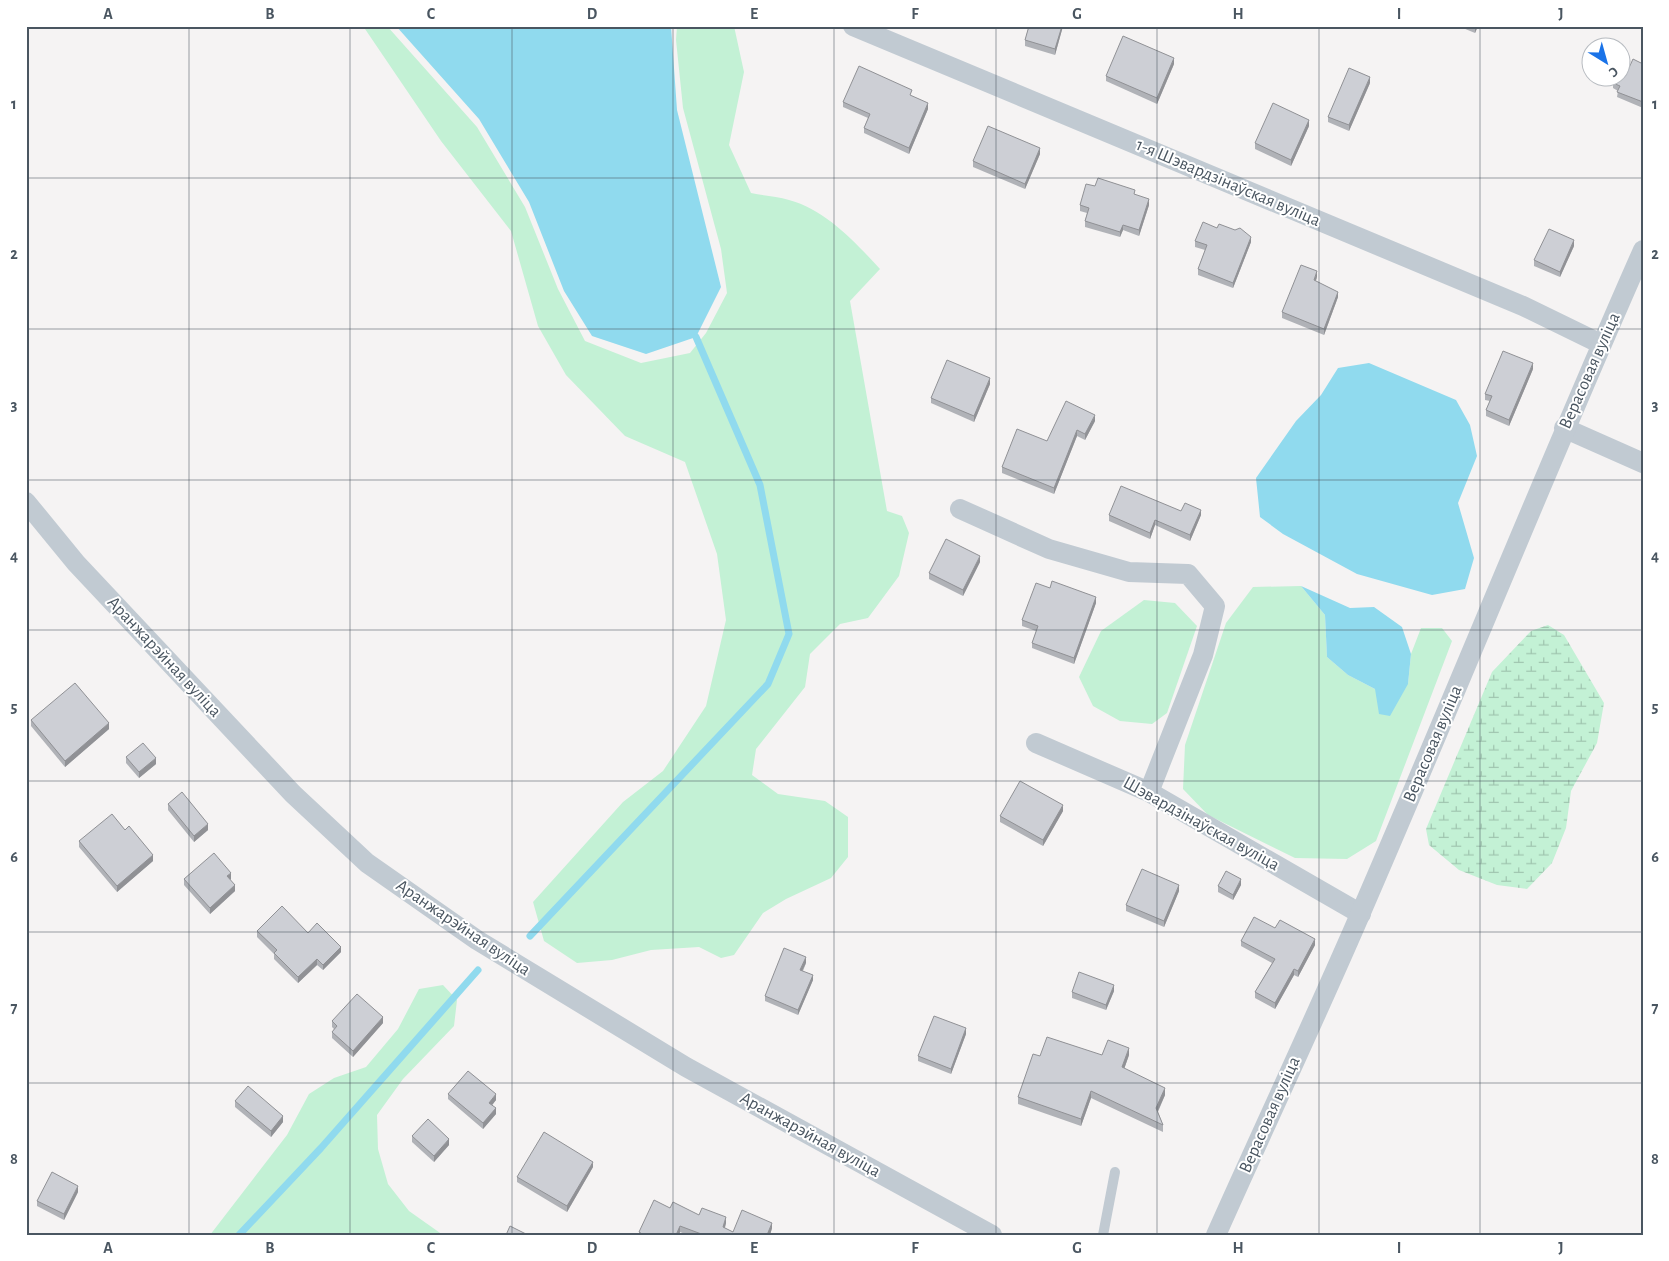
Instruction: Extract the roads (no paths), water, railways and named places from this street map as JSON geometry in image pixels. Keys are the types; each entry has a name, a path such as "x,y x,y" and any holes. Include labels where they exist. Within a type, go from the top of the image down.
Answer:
{"street":[{"name":"1-я Шэвардзінаўская вуліца","path":"853,26 1523,306 1601,344"},
{"name":"Верасовая вуліца","path":"1216,1235 1361,914 1482,629 1564,428 1643,250"},
{"path":"1564,428 1643,463"},
{"name":"Аранжарэйная вуліца","path":"26,502 76,563 293,794 367,863 477,940 686,1067 992,1235"},
{"path":"960,509 1049,549 1120,570 1128,572 1188,574 1215,606 1204,655 1149,792"},
{"name":"Шэвардзінаўская вуліца","path":"1036,743 1149,792 1361,914"}],"lane":[{"path":"1103,1235 1116,1172"}],"water":[{"path":"396,26 671,26 677,110 721,287 696,337 646,354 592,336 564,291 529,202 479,119"},
{"path":"1369,363 1456,400 1470,425 1477,456 1458,503 1474,558 1465,589 1432,595 1357,574 1283,534 1260,517 1256,478 1296,421 1321,395 1338,368"},
{"path":"1301,586 1350,608 1374,607 1402,627 1411,654 1408,684 1390,716 1379,714 1375,689 1348,675 1327,657 1325,615"}],"waterway":[{"path":"530,936 768,684 789,634 760,485 696,337"},
{"path":"239,1235 321,1148 478,970"}]}
